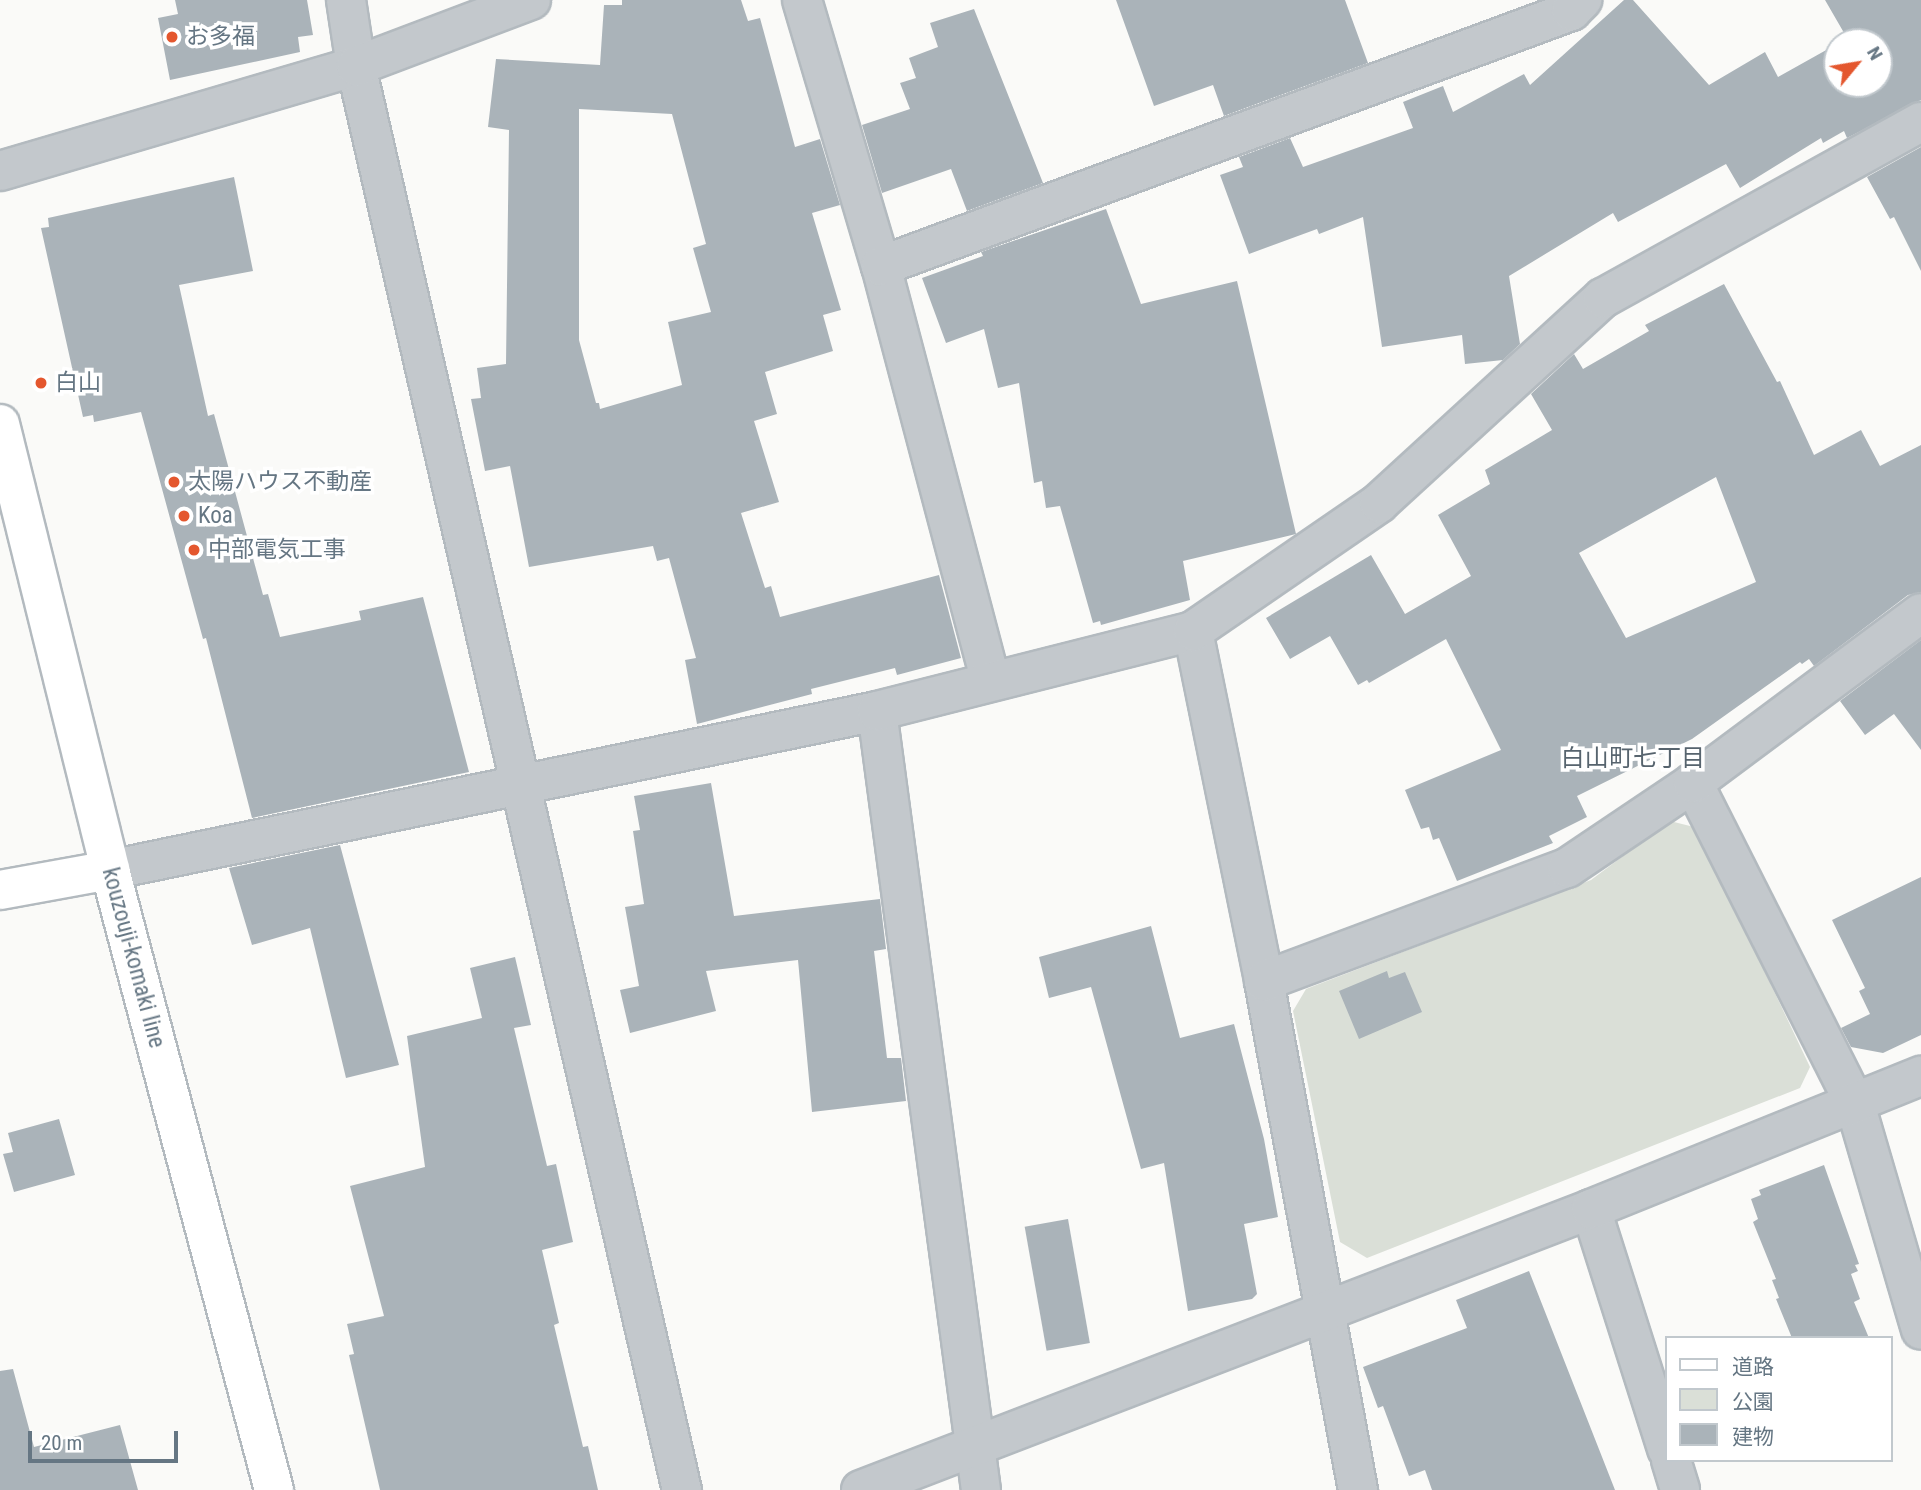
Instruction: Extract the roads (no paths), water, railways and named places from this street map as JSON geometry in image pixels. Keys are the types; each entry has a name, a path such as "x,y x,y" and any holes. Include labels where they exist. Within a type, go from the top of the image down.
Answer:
{"main road":[{"name":"kouzouji-komaki line","path":"0,424 110,870 274,1490"},
{"path":"0,890 110,870"}],"street":[{"path":"346,0 356,66 681,1490"},
{"path":"0,171 356,66 531,0"},
{"path":"802,0 881,266 991,681"},
{"path":"881,266 1571,11 1582,0"},
{"path":"110,870 877,711 1193,631 1379,503 1602,298 1921,121"},
{"path":"1264,981 1567,868 1693,783 1921,613"},
{"path":"1193,631 1264,981 1358,1490"},
{"path":"877,711 981,1490"},
{"path":"1693,783 1855,1104 1921,1330"},
{"path":"861,1490 1591,1209 1921,1076"},
{"path":"1591,1209 1666,1446"},
{"path":"1672,1462 1680,1490"}],"place":[{"name":"お多福","path":"172,37"},
{"name":"白山","path":"41,383"},
{"name":"太陽ハウス不動産","path":"174,482"},
{"name":"Koa","path":"184,516"},
{"name":"中部電気工事","path":"194,550"}],"district":[{"name":"白山町七丁目","path":"1633,759"}]}
